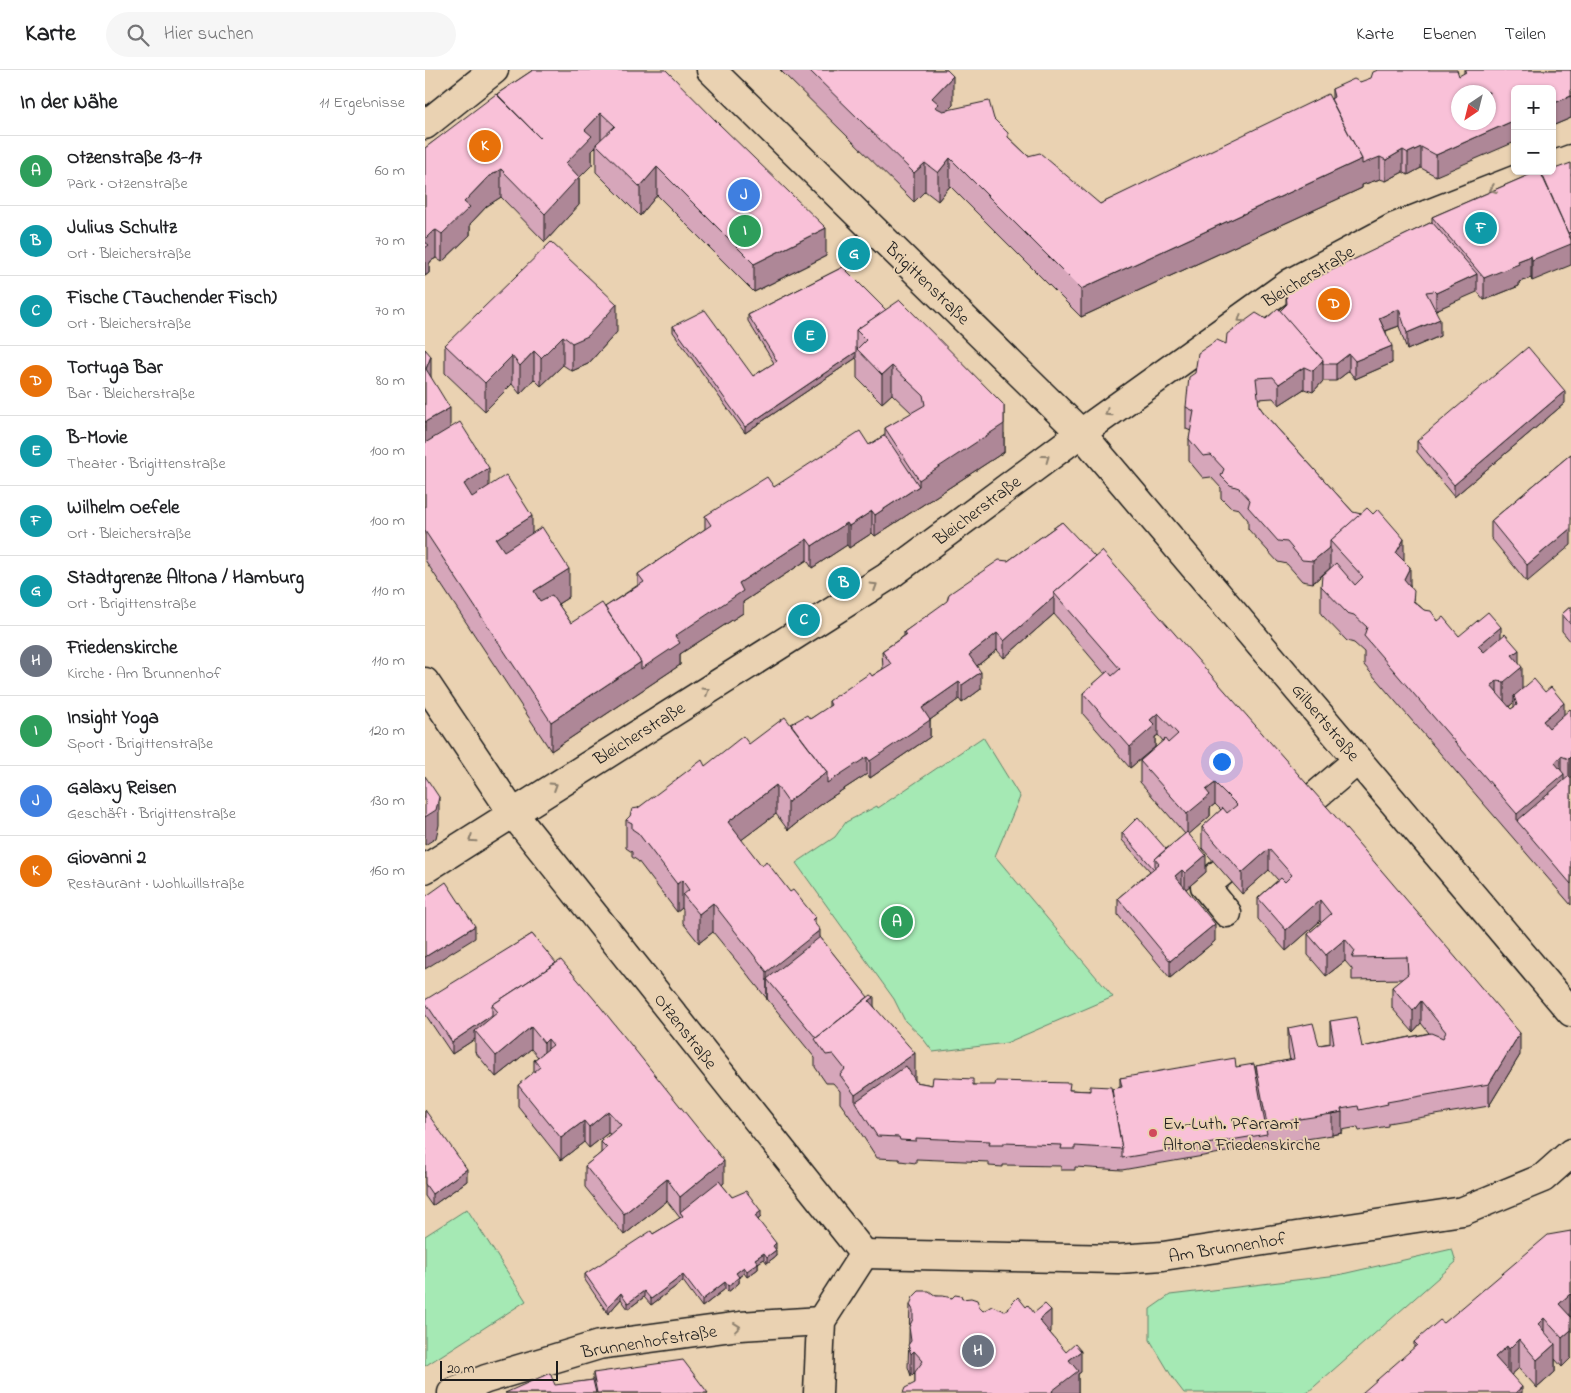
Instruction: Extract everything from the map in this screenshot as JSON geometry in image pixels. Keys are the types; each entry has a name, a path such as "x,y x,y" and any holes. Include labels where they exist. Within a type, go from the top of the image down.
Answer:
{"street":[{"path":"425,125 494,70"},
{"name":"Brigittenstraße","path":"711,70 1081,433"},
{"path":"1556,164 1571,158"},
{"name":"Bleicherstraße","path":"425,869 512,812 887,577 1081,433 1290,284 1347,251 1395,227 1528,175"},
{"name":"Gilbertstraße","path":"1081,433 1571,1012"},
{"name":"Otzenstraße","path":"425,682 512,812 864,1254"},
{"path":"1305,804 1358,760"},
{"path":"1222,872 1205,886 1227,913"},
{"name":"Am Brunnenhof","path":"864,1254 1118,1259 1173,1255 1463,1211 1543,1178 1571,1152"},
{"path":"818,1393 821,1320 864,1254"},
{"name":"Brunnenhofstraße","path":"452,1393 486,1379 599,1345 740,1326 821,1320"}],"green space":[{"path":"983,737 1020,797 995,856 1113,997 1006,1043 933,1052 921,1036 905,1021 894,999 796,863 835,837 846,822 877,806 878,808"},
{"path":"467,1209 526,1301 425,1366 425,1236"},
{"path":"1452,1249 1456,1262 1307,1393 1184,1393 1150,1340 1150,1309 1170,1295 1338,1275"}],"building":[{"path":"533,70 666,70 826,228 754,264 657,167 640,187 596,144 615,126 601,113 585,130 592,136 566,163 579,177 545,214 501,169 487,178 464,202 470,207 442,234 436,230 425,239 425,148 496,94 541,139 497,94"},
{"path":"809,70 947,70 953,76 932,98 939,104 935,107 943,111 989,101 994,119 1008,133 1008,137 1028,156 1040,153 1100,204 1328,94 1362,159 1081,289 950,158 938,173 925,163 914,173"},
{"path":"1378,70 1457,70 1459,76 1466,72 1465,70 1571,70 1571,96 1556,102 1556,85 1511,85 1511,122 1496,128 1496,85 1451,85 1451,130 1492,130 1436,155 1421,147 1408,153 1403,150 1386,160 1380,157 1362,164 1362,159 1331,99 1334,97 1332,89 1354,79 1360,82 1371,78 1373,72"},
{"path":"1571,163 1571,232 1568,233 1542,175 1556,175 1556,169"},
{"path":"1529,175 1542,175 1571,240 1571,244 1532,260 1531,256 1518,261 1519,264 1484,278 1432,217"},
{"path":"1432,222 1477,274 1436,293 1434,291 1426,292 1440,319 1407,333 1399,309 1379,318 1392,346 1355,361 1349,354 1336,364 1323,364 1323,360 1280,311 1287,304 1286,293"},
{"path":"551,242 617,304 588,336 572,343 563,336 541,358 534,351 520,366 512,356 485,383 445,345"},
{"path":"843,267 886,310 856,330 856,352 745,427 673,326 705,310 753,376 777,361 748,315"},
{"path":"900,300 1004,405 1004,424 919,480 885,428 925,405 923,395 892,366 882,375 857,349 866,340 856,330"},
{"path":"1278,308 1323,360 1313,371 1304,367 1279,384 1273,377 1256,378 1259,406 1353,512 1361,514 1330,541 1330,547 1313,561 1302,560 1287,542 1278,541 1248,507 1250,500 1239,488 1230,485 1221,476 1224,469 1211,455 1203,456 1189,439 1194,411 1186,407 1189,377 1195,373 1198,353 1217,340 1226,344 1227,334 1256,313 1266,319"},
{"path":"1528,347 1565,391 1454,485 1417,441"},
{"path":"425,349 431,356 426,369 450,408 425,422"},
{"path":"460,422 489,468 464,484 472,497 506,475 532,516 496,539 504,551 542,527 569,569 534,591 540,601 552,595 571,623 602,603 641,662 551,722 425,531 425,443"},
{"path":"860,431 869,445 885,435 919,486 875,515 872,511 849,526 847,523 812,546 807,539 739,583 743,591 675,636 680,643 641,669 641,662 605,607 644,582 638,574 711,525 705,516 767,477 774,487"},
{"path":"1571,454 1571,528 1527,565 1491,521"},
{"path":"1367,508 1373,514 1378,509 1404,539 1396,553 1410,567 1404,579 1414,591 1413,601 1424,610 1431,611 1438,621 1443,617 1459,636 1488,612 1501,627 1478,646 1484,652 1505,634 1519,650 1512,655 1522,667 1504,682 1497,681 1491,686 1511,709 1517,705 1514,696 1534,679 1545,692 1551,687 1564,703 1543,721 1549,728 1571,710 1571,757 1569,759 1561,756 1555,763 1564,774 1517,814 1364,636 1367,627 1354,615 1347,613 1321,586 1322,576 1336,563 1355,585 1363,577 1330,541"},
{"path":"1062,522 1095,557 1054,593 1054,597 1004,641 997,633 969,655 981,672 962,685 959,682 922,708 930,720 870,761 867,757 827,783 827,772 791,724 807,715 810,719 831,705 829,701 870,673 872,676 891,664 882,651 906,635 904,632 947,601 949,594 999,560 1008,561"},
{"path":"1102,551 1335,816 1520,1033 1489,1084 1387,1102 1388,1104 1359,1110 1358,1106 1341,1109 1342,1112 1332,1114 1267,1124 1256,1066 1294,1059 1288,1028 1313,1023 1319,1045 1334,1043 1330,1021 1356,1017 1362,1047 1431,1033 1443,1038 1446,1032 1421,1001 1413,1011 1392,987 1408,974 1407,957 1352,958 1355,951 1345,939 1326,955 1308,934 1331,914 1320,900 1286,930 1258,898 1281,878 1285,882 1292,875 1269,849 1242,873 1202,827 1223,808 1227,813 1237,805 1215,783 1206,790 1210,795 1187,814 1140,761 1165,739 1168,743 1178,734 1158,713 1150,720 1155,725 1130,747 1083,693 1108,671 1112,676 1120,669 1054,593"},
{"path":"1571,606 1571,625 1562,614"},
{"path":"785,717 827,772 788,802 776,785 728,822 762,866 766,861 790,892 793,890 815,917 812,920 820,930 767,972 713,903 699,914 683,895 689,890 682,880 677,884 638,833 632,829 632,823 626,820 630,816 632,809 638,808 702,760 705,766 743,736 749,744"},
{"path":"425,776 439,797 436,810 425,817"},
{"path":"1569,776 1571,779 1571,884 1517,821"},
{"path":"1138,817 1166,849 1155,859 1154,869 1122,833"},
{"path":"1187,832 1206,855 1185,873 1182,870 1175,876 1215,924 1170,961 1118,898 1159,864 1155,859"},
{"path":"446,882 475,926 425,957 425,897"},
{"path":"532,934 556,963 492,1005 492,1015 452,1042 425,1000"},
{"path":"820,937 868,997 816,1038 767,979"},
{"path":"561,960 724,1161 680,1197 667,1179 624,1214 585,1166 607,1148 601,1142 621,1125 608,1111 589,1127 584,1121 561,1138 518,1085 540,1067 534,1060 553,1045 548,1039 544,1043 531,1027 496,1056 475,1031 498,1012 492,1005"},
{"path":"871,995 874,997 869,1001 915,1053 855,1095 840,1075 845,1069 833,1054 826,1055 815,1039"},
{"path":"1235,1058 1236,1067 1254,1064 1267,1134 1122,1158 1112,1089 1122,1087 1120,1078"},
{"path":"906,1066 916,1082 932,1085 933,1077 973,1079 973,1085 995,1085 996,1081 1070,1083 1069,1090 1090,1091 1090,1086 1111,1087 1122,1149 1075,1146 1075,1149 1061,1149 1062,1145 1003,1143 1003,1145 989,1145 990,1141 916,1138 916,1141 900,1140 899,1137 877,1136 855,1102"},
{"path":"425,1110 467,1169 432,1194 425,1184"},
{"path":"719,1181 732,1197 746,1191 761,1211 755,1216 776,1243 773,1246 776,1250 767,1257 764,1253 755,1259 758,1263 747,1271 744,1267 736,1273 739,1277 728,1286 725,1282 702,1300 683,1275 651,1299 644,1291 628,1303 621,1293 608,1307 585,1274 651,1231 653,1234 683,1216 680,1212"},
{"path":"1571,1231 1571,1295 1559,1304 1571,1317 1571,1330 1562,1338 1544,1318 1538,1324 1555,1344 1537,1360 1519,1339 1509,1349 1507,1346 1495,1357 1522,1387 1515,1393 1362,1393 1417,1345 1414,1342 1440,1320 1444,1323 1548,1235"},
{"path":"919,1291 929,1291 936,1296 952,1298 955,1295 961,1296 962,1299 971,1298 977,1300 983,1311 992,1306 1004,1311 1018,1297 1034,1313 1045,1304 1051,1310 1039,1320 1066,1352 1075,1344 1081,1351 1069,1360 1078,1371 1052,1391 1053,1393 903,1393 905,1388 915,1383 915,1372 923,1361 914,1351 911,1354 908,1345 911,1341 909,1327 913,1319 913,1310 910,1305 913,1297"},
{"path":"683,1360 708,1393 597,1393 593,1373"},
{"path":"550,1373 555,1385 593,1380 596,1393 505,1393"}],"place":[{"name":"Giovanni 2","path":"485,146"},
{"name":"Galaxy Reisen","path":"744,195"},
{"name":"Wilhelm Oefele","path":"1481,228"},
{"name":"Insight Yoga","path":"745,231"},
{"name":"Stadtgrenze Altona / Hamburg","path":"854,254"},
{"name":"Tortuga Bar","path":"1334,304"},
{"name":"B-Movie","path":"810,336"},
{"name":"Julius Schultz","path":"844,583"},
{"name":"Fische (Tauchender Fisch)","path":"804,620"},
{"name":"Otzenstraße 13-17","path":"897,922"},
{"name":"Ev.-Luth. Pfarramt Altona Friedenskirche","path":"1153,1133"},
{"name":"Friedenskirche","path":"978,1351"}]}
